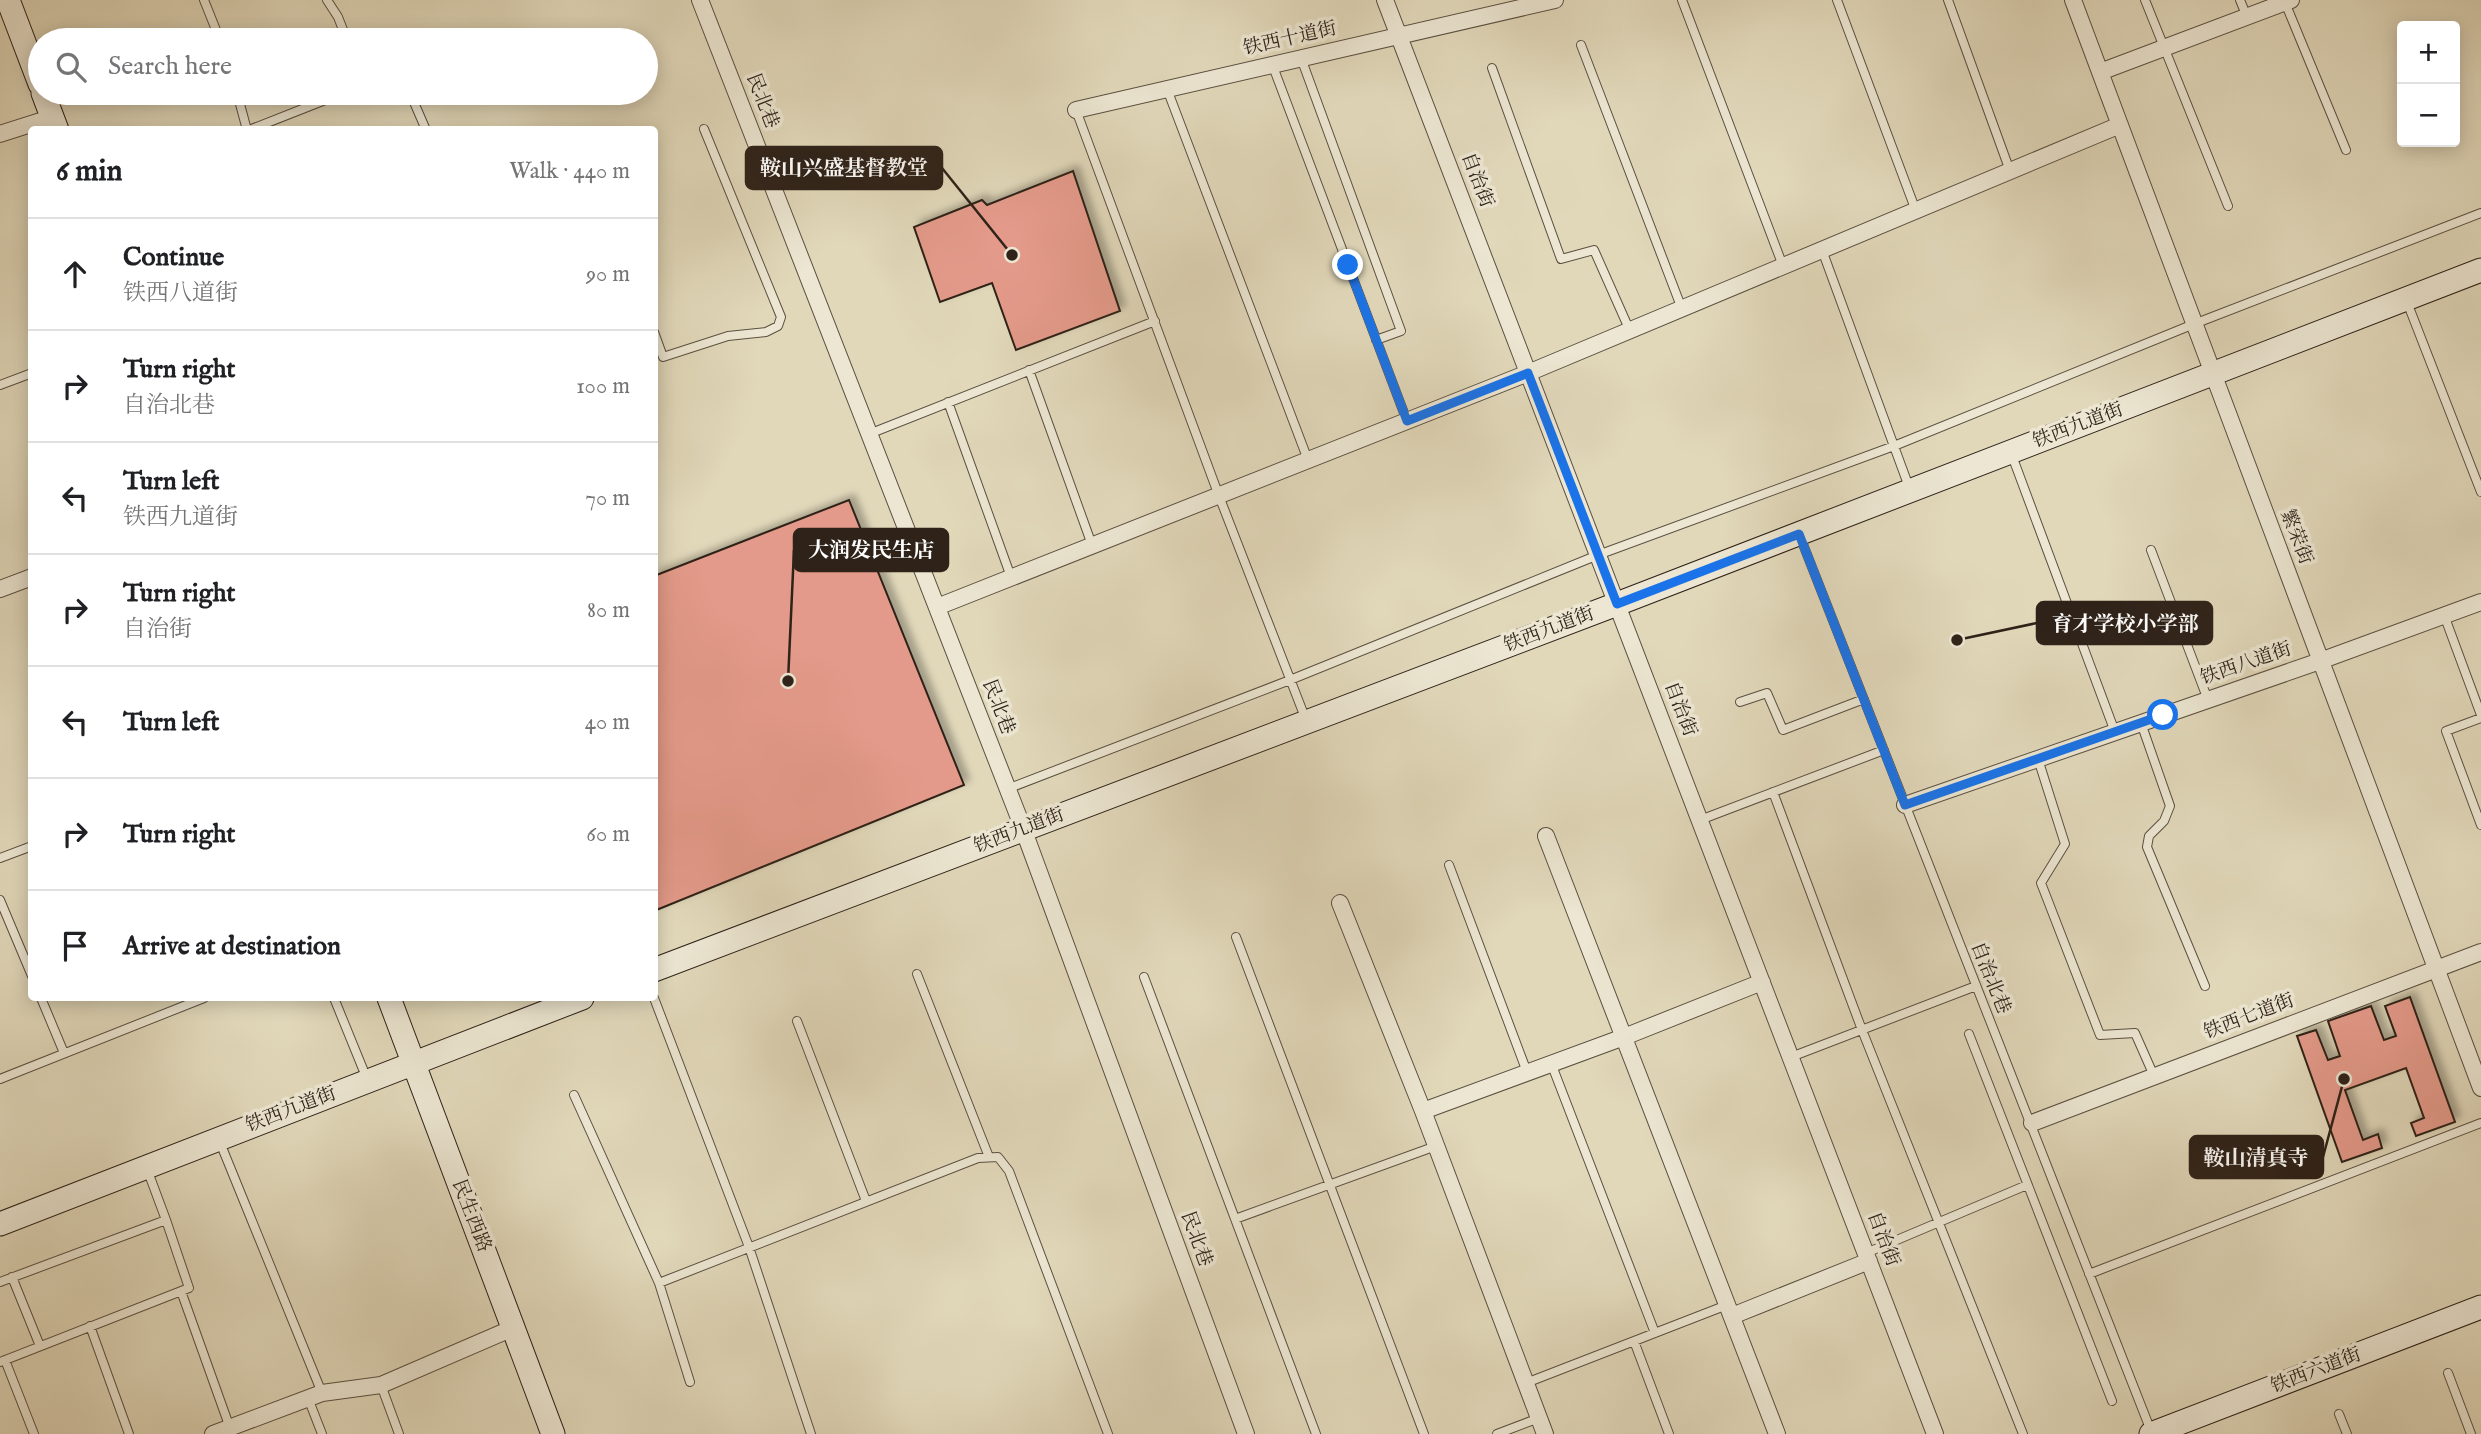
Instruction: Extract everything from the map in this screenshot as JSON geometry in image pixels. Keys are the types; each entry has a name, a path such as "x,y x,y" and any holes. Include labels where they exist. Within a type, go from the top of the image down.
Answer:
{"main road":[{"path":"8,0 28,52"},
{"path":"48,105 55,123"},
{"name":"铁西九道街","path":"658,968 1617,604 2481,270"},
{"name":"民生西路","path":"390,1001 554,1434"},
{"name":"铁西九道街","path":"0,1224 574,1001"},
{"name":"铁西六道街","path":"2152,1434 2481,1307"}],"street":[{"name":"民北巷","path":"700,0 1023,829 1246,1434"},
{"name":"自治街","path":"1385,0 1935,1434"},
{"name":"铁西十道街","path":"1076,110 1555,0"},
{"name":"繁荣街","path":"2073,0 2481,1088"},
{"path":"2100,72 2287,1"},
{"path":"937,607 1528,373 2120,125"},
{"path":"0,134 28,128"},
{"path":"0,589 28,578"},
{"name":"铁西八道街","path":"1905,805 2320,661 2481,602"},
{"path":"1546,836 1777,1434"},
{"path":"1340,903 1423,1111 1542,1426"},
{"name":"铁西七道街","path":"2032,1123 2481,952"},
{"path":"1423,1111 1624,1037 1762,982"},
{"path":"1730,1310 1867,1257"},
{"path":"213,1434 315,1396 381,1385 513,1328"}],"lane":[{"path":"204,0 215,28"},
{"path":"327,0 342,28"},
{"path":"1682,0 1783,266"},
{"path":"1837,0 1916,211"},
{"path":"1948,0 2010,171"},
{"path":"2145,0 2228,206"},
{"path":"2240,0 2247,17"},
{"path":"2287,1 2346,150"},
{"path":"1581,45 1682,309"},
{"path":"1301,58 1401,331 1376,340"},
{"path":"1272,64 1407,421"},
{"path":"1492,68 1561,258 1594,250 1630,331"},
{"path":"1167,89 1308,460"},
{"path":"241,105 247,126"},
{"path":"258,126 312,105"},
{"path":"415,105 424,126"},
{"path":"1076,110 1306,722"},
{"path":"659,359 728,336 766,332 778,326 780,317 704,129"},
{"path":"1007,789 1290,680 1598,555 1894,446 2193,324 2481,213"},
{"path":"1822,250 1910,491"},
{"path":"2406,299 2481,492"},
{"path":"869,433 1155,321"},
{"path":"1029,370 1093,546"},
{"path":"0,385 28,374"},
{"path":"948,402 1011,578"},
{"path":"2010,452 2115,732"},
{"name":"自治北巷","path":"1799,534 2152,1434"},
{"path":"2151,550 2208,700"},
{"path":"2444,615 2481,717 2446,731 2481,825"},
{"path":"1740,702 1767,693 1783,730 1864,699"},
{"path":"2141,723 2170,806 2164,821 2149,836 2147,847 2205,985"},
{"path":"1700,820 1884,750"},
{"path":"2039,759 2065,844 2041,883 2100,1035 2135,1033 2154,1076"},
{"path":"1773,792 1862,1030 2023,1434"},
{"path":"0,858 28,848"},
{"path":"1449,865 1527,1072"},
{"path":"0,900 28,966"},
{"path":"1236,937 1424,1434"},
{"path":"917,974 989,1157"},
{"path":"1143,977 1316,1434"},
{"path":"1790,1057 1976,986"},
{"path":"42,1001 64,1053"},
{"path":"0,1079 196,1001"},
{"path":"335,1001 368,1080"},
{"path":"655,1001 749,1247 811,1434"},
{"path":"797,1021 866,1201"},
{"path":"1969,1034 2112,1401"},
{"path":"1552,1063 1655,1333"},
{"path":"574,1095 659,1283 690,1382"},
{"path":"2089,1274 2481,1123"},
{"path":"219,1138 315,1396 322,1434"},
{"path":"1235,1219 1436,1146"},
{"path":"659,1283 978,1158 998,1157 1009,1171 1108,1434"},
{"path":"34,1434 2,1361 189,1288 146,1167"},
{"path":"1867,1257 1940,1221 2026,1185"},
{"path":"0,1282 166,1220"},
{"path":"12,1277 40,1346"},
{"path":"180,1291 230,1428"},
{"path":"1526,1383 1655,1333 1730,1310"},
{"path":"90,1326 129,1434"},
{"path":"1634,1341 1669,1434"},
{"path":"2448,1373 2471,1434"},
{"path":"381,1385 399,1434"},
{"path":"2339,1414 2347,1434"},
{"path":"1497,1434 1542,1426"}],"building":[{"path":"1073,171 1120,311 1016,350 992,283 940,302 914,227 982,200 987,205"},
{"path":"849,500 964,785 658,909 658,574"},
{"path":"2410,997 2455,1122 2416,1136 2411,1123 2424,1118 2406,1068 2345,1090 2363,1140 2378,1134 2382,1148 2342,1162 2297,1036 2316,1030 2328,1060 2340,1056 2328,1021 2371,1006 2384,1040 2396,1036 2385,1006"}],"place":[{"name":"鞍山兴盛基督教堂","path":"1012,255"},
{"name":"育才学校小学部","path":"1957,640"},
{"name":"大润发民生店","path":"788,681"},
{"name":"鞍山清真寺","path":"2344,1079"}],"route":[{"path":"1348,265 1407,421 1528,373 1617,604 1799,534 1905,805 2163,715"}]}
